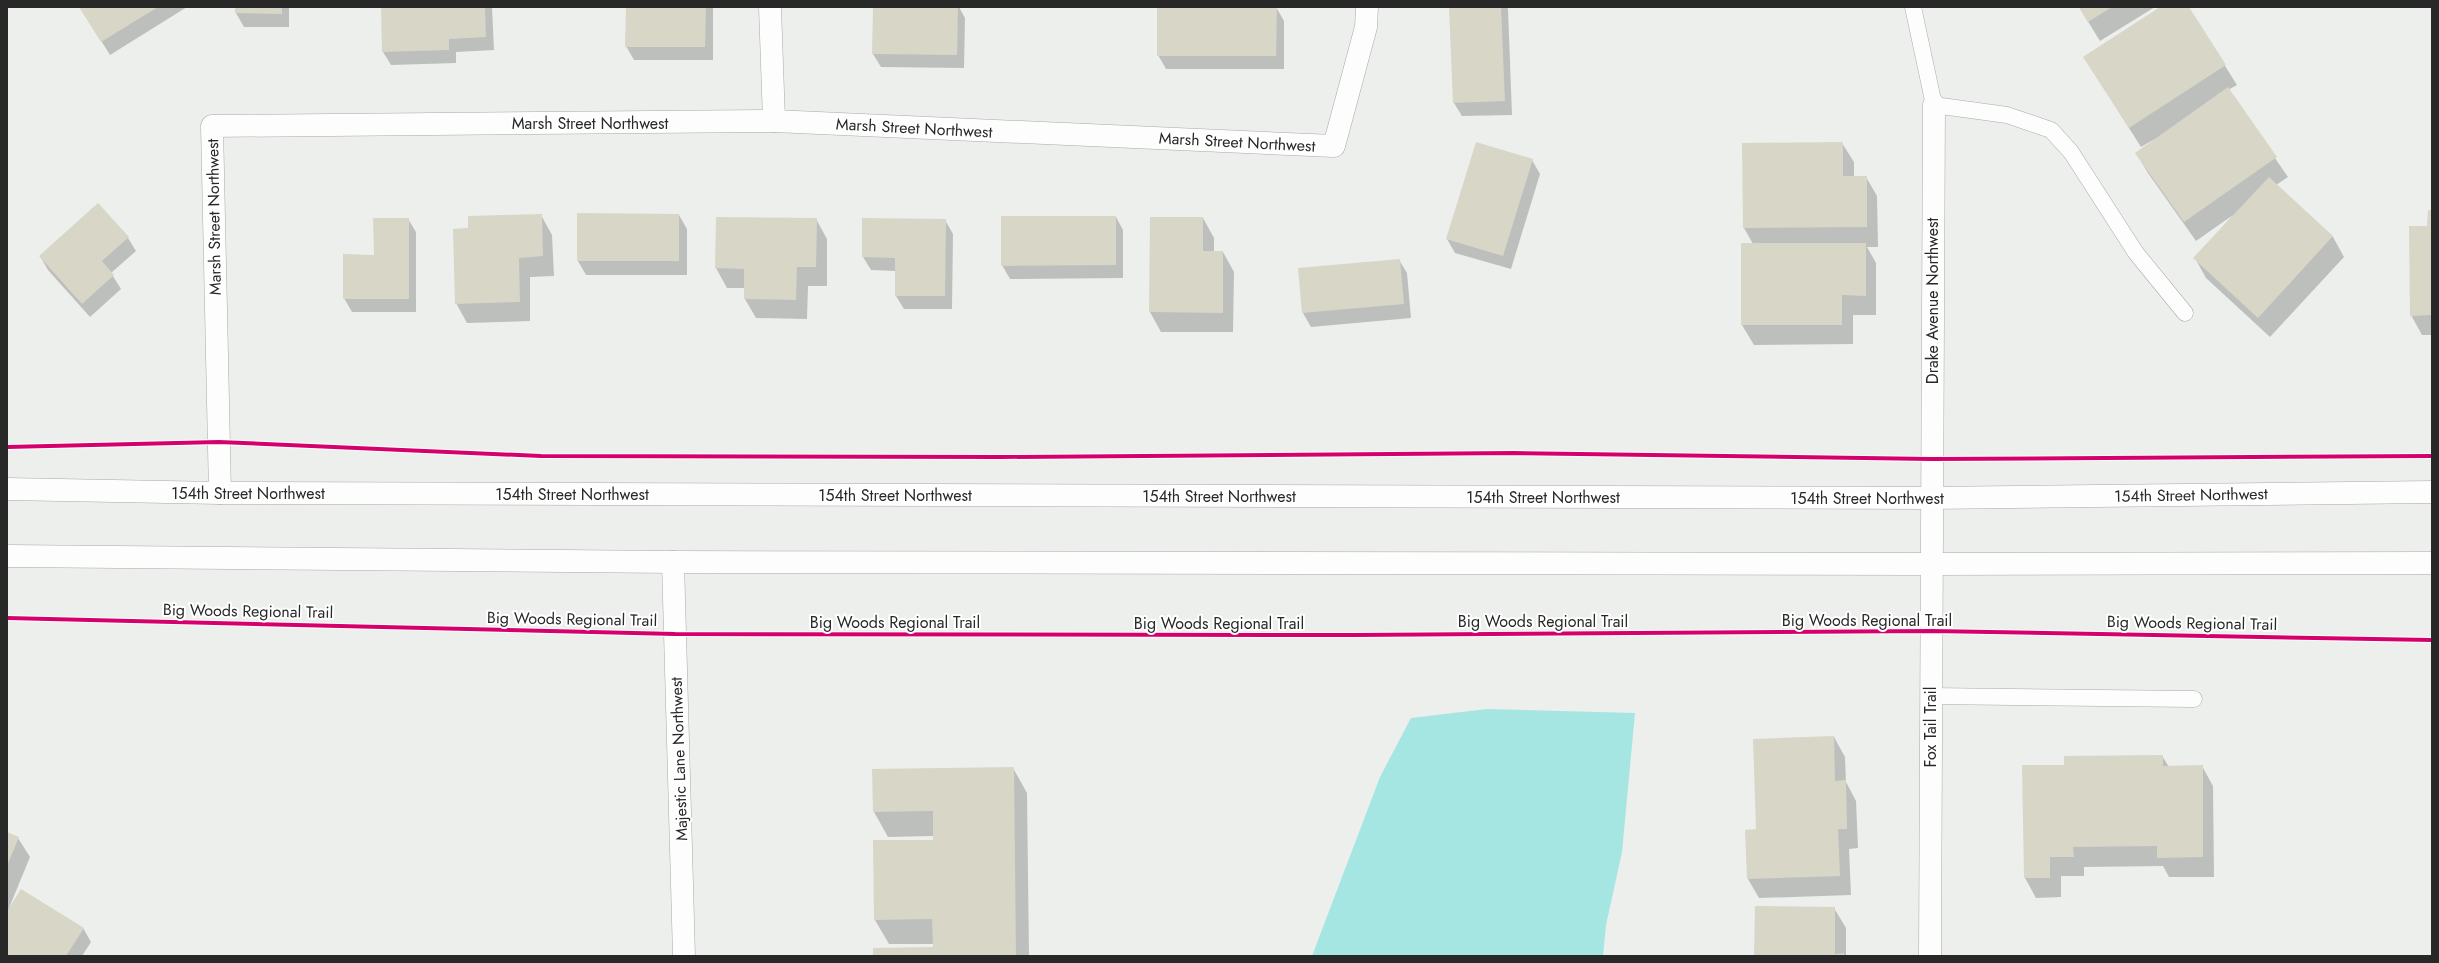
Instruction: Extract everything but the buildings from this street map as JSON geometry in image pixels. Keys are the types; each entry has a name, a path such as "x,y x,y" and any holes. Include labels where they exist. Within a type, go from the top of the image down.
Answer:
{"street":[{"path":"770,7 774,121"},
{"name":"Marsh Street Northwest","path":"220,493 212,126 774,121 1334,146 1366,27 1366,7"},
{"name":"Drake Avenue Northwest","path":"1931,498 1934,105"},
{"name":"154th Street Northwest","path":"7,489 220,493 1931,498 2432,492"},
{"name":"Fox Tail Trail","path":"1930,956 1931,498"},
{"path":"7,556 673,562 1931,564 2432,563"},
{"name":"Majestic Lane Northwest","path":"673,562 684,956"}],"lane":[{"path":"1913,7 1934,105 2007,115 2051,130 2071,152 2136,253 2185,313"},
{"path":"1930,696 2194,699"}],"water":[{"path":"1487,709 1635,713 1622,852 1606,925 1603,956 1312,956 1380,777 1411,718"}],"cycle path":[{"path":"7,447 219,442 541,456 1002,457 1514,453 1931,459 2432,456"},
{"name":"Big Woods Regional Trail","path":"7,618 675,634 1354,635 1931,631 2432,640"}]}
